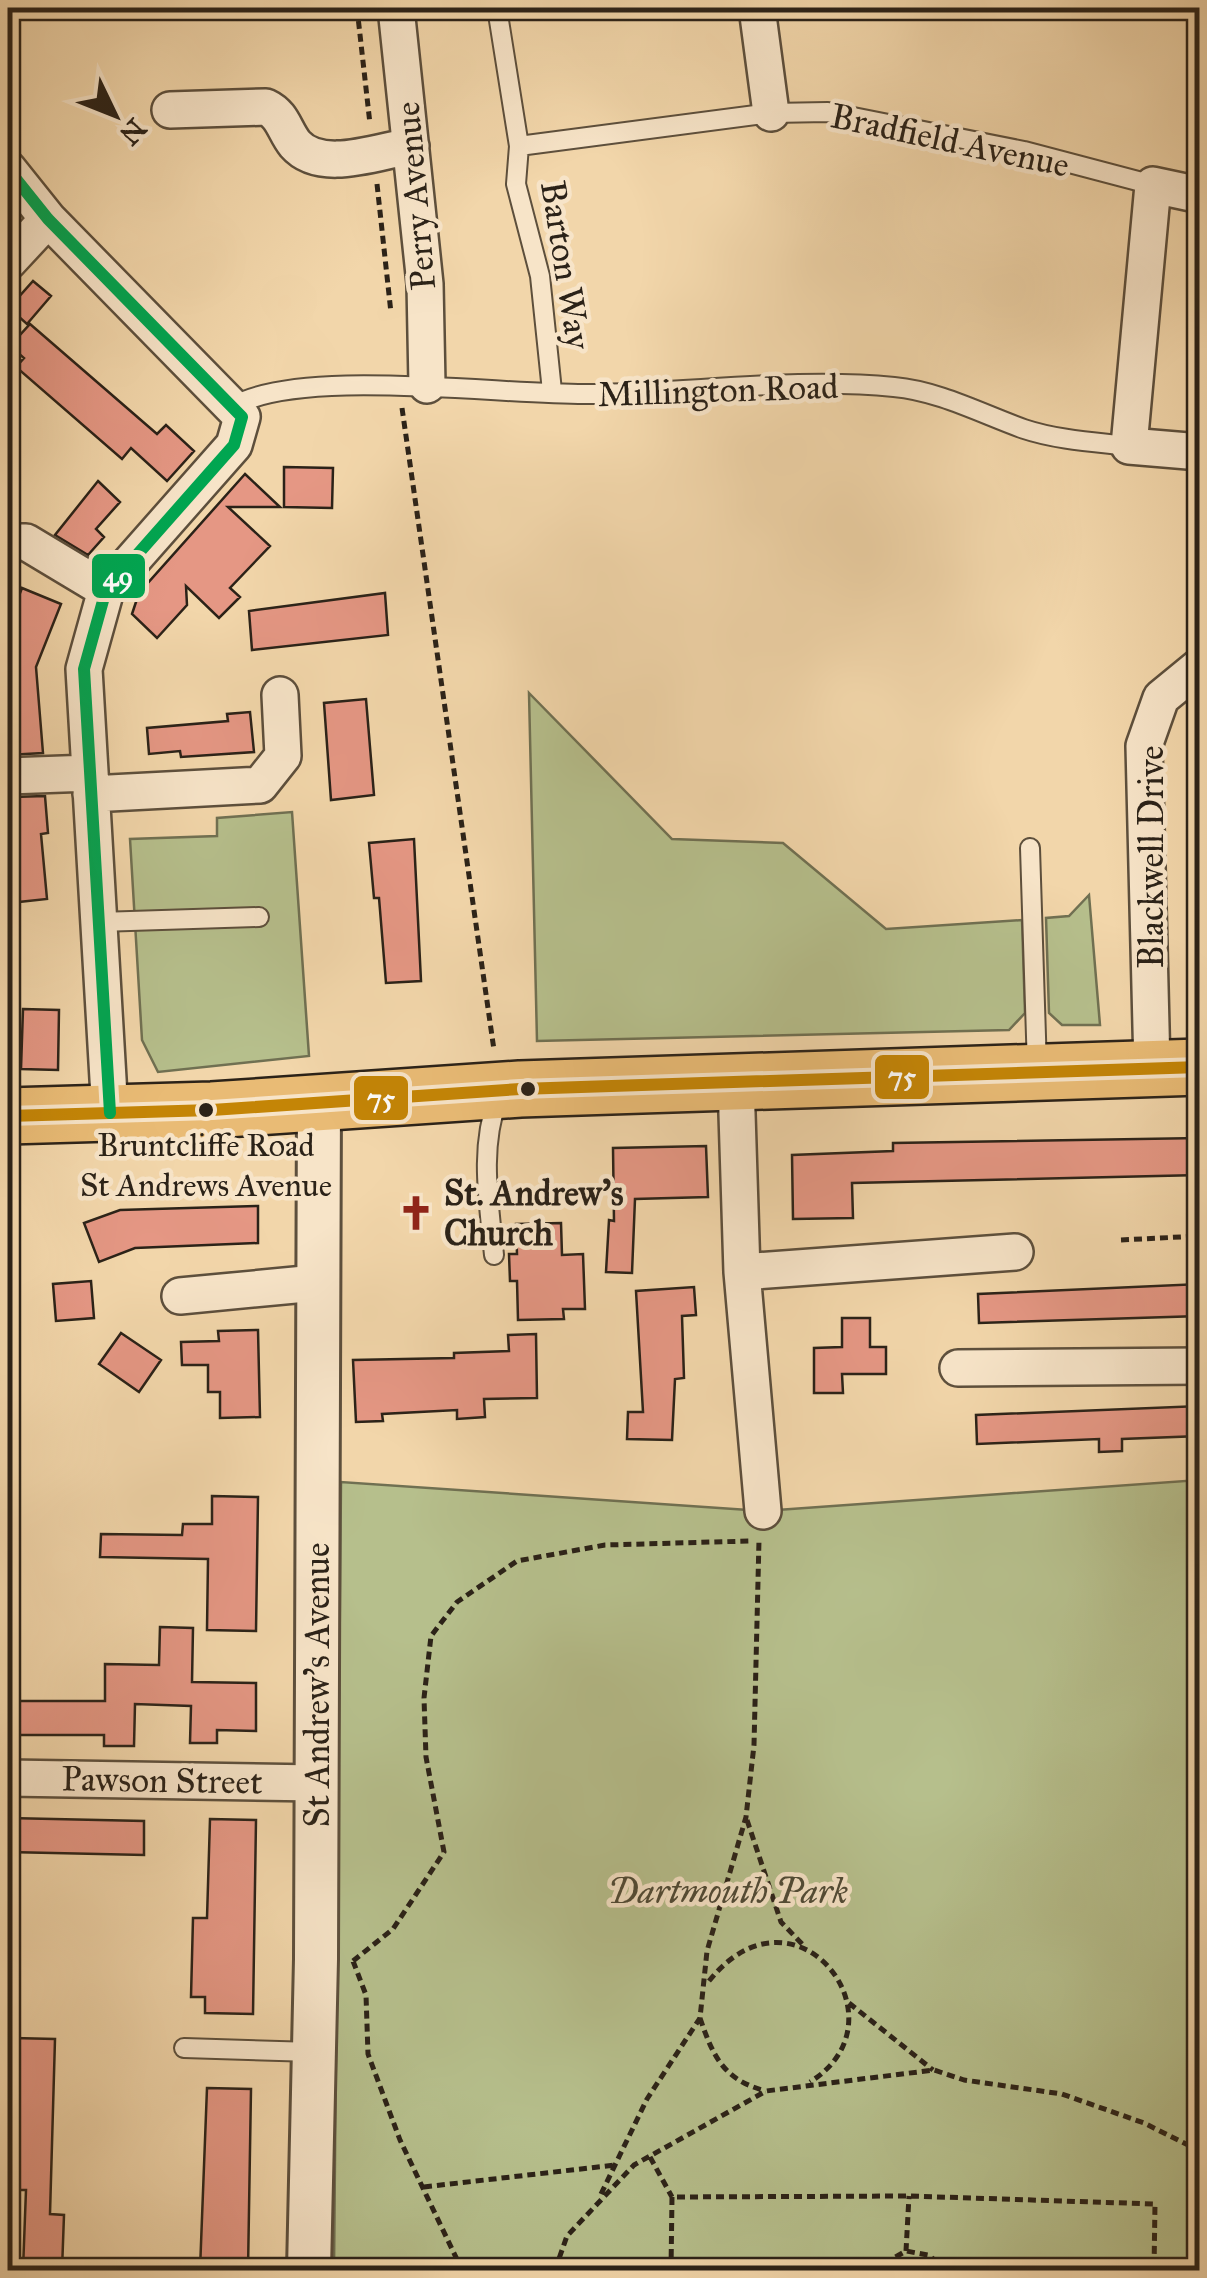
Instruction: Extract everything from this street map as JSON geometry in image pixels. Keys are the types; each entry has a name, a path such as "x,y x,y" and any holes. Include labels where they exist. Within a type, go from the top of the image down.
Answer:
{"main road":[{"path":"8,1116 501,1090 1176,1067"}],"street":[{"name":"Perry Avenue","path":"396,8 425,284 413,386"},
{"path":"757,8 771,113"},
{"path":"170,110 266,107 277,112 296,145 325,160 412,146"},
{"path":"8,169 48,219 242,417 234,446 106,590 84,669 110,1113"},
{"path":"1128,446 1153,185"},
{"name":"Bradfield Avenue","path":"1153,185 1200,195"},
{"path":"8,262 48,219"},
{"name":"Millington Road","path":"1128,446 1200,452"},
{"path":"8,542 26,542 106,590"},
{"name":"Blackwell Drive","path":"1176,1067 1144,746 1161,698 1200,666"},
{"path":"8,776 91,784 260,786 284,756 280,695"},
{"path":"736,1082 742,1272 761,1526"},
{"name":"St Andrew's Avenue","path":"309,2270 313,2052 334,1960 317,1783 319,1100"},
{"path":"742,1272 1015,1252"},
{"path":"180,1296 316,1283"},
{"path":"958,1368 1200,1366"},
{"name":"Pawson Street","path":"8,1778 317,1783"}],"lane":[{"name":"Barton Way","path":"497,8 519,146 516,184 540,276 552,392"},
{"name":"Bradfield Avenue","path":"519,146 771,113 828,112 1024,151 1153,185"},
{"name":"Millington Road","path":"232,407 251,396 297,389 413,386 585,395 896,387 973,408 1027,430 1128,446"},
{"path":"1030,848 1037,1069"},
{"path":"99,922 259,916"},
{"path":"494,1256 487,1142 501,1090"},
{"path":"184,2048 313,2052"}],"path":[{"path":"357,8 393,329"},
{"path":"413,386 464,856 501,1090"},
{"path":"1121,1240 1200,1236"},
{"path":"462,2270 368,2054 366,1996 334,1960 393,1929 444,1852 426,1757 424,1698 431,1636 457,1602 517,1561 606,1545 761,1526 754,1746 746,1817 707,1951 707,1983 700,2018 647,2099 599,2199"},
{"path":"746,1817 782,1922 804,1946 834,1969 850,2003 934,2070 964,2080 1062,2094 1144,2122 1200,2151"},
{"path":"707,1983 728,1957 761,1941 804,1946"},
{"path":"807,2084 823,2074 842,2050 850,2003"},
{"path":"700,2018 716,2062 736,2081 766,2091"},
{"path":"555,2270 568,2236 634,2165 766,2091 934,2070"},
{"path":"650,2157 672,2197 672,2268 810,2270"},
{"path":"423,2187 615,2165"},
{"path":"672,2197 909,2196 1154,2204 1154,2270"},
{"path":"906,2251 909,2196"},
{"path":"872,2270 906,2251 928,2254 946,2268 1077,2270"}],"green space":[{"path":"529,693 672,839 783,843 886,929 1022,920 1025,1013 1009,1030 537,1041"},
{"path":"292,812 309,1056 158,1072 142,1040 130,839 217,836 217,818"},
{"path":"1089,895 1100,1025 1062,1025 1049,1013 1046,918 1069,916"},
{"name":"Dartmouth Park","path":"1199,1480 1199,2270 334,2270 341,1482 763,1511"}],"building":[{"path":"33,281 51,296 27,324 9,308"},
{"path":"30,324 157,434 166,425 194,451 167,481 131,448 122,459 16,367 24,358 10,346"},
{"path":"284,467 333,468 332,508 284,507"},
{"path":"245,474 280,507 228,507 270,546 230,588 240,597 219,618 186,586 187,605 157,638 132,614 139,593"},
{"path":"98,481 120,502 96,529 104,537 88,555 55,535"},
{"path":"22,588 61,604 36,667 43,753 8,755 8,624"},
{"path":"385,593 388,635 252,650 249,611"},
{"path":"366,699 374,795 331,800 324,703"},
{"path":"250,712 254,752 181,757 180,751 149,754 147,728 228,721 227,714"},
{"path":"45,796 48,833 41,834 47,899 9,903 8,834 16,834 13,797"},
{"path":"414,839 421,981 386,983 379,898 374,898 369,843"},
{"path":"23,1009 59,1010 58,1070 21,1069"},
{"path":"1200,1138 1200,1175 852,1183 853,1218 793,1219 792,1155 893,1151 893,1143"},
{"path":"706,1146 708,1197 635,1199 632,1273 606,1272 609,1220 614,1221 613,1148"},
{"path":"258,1206 258,1243 135,1248 99,1262 84,1223 120,1210"},
{"path":"561,1223 562,1255 583,1254 585,1309 563,1309 564,1319 518,1320 517,1281 510,1281 509,1254 517,1254 516,1224"},
{"path":"91,1281 94,1318 56,1321 53,1284"},
{"path":"1200,1284 1200,1316 979,1323 978,1294"},
{"path":"694,1287 696,1315 682,1316 684,1378 675,1379 672,1440 627,1439 628,1412 643,1412 636,1291"},
{"path":"842,1318 870,1318 870,1347 886,1347 886,1374 842,1374 843,1393 814,1393 814,1348 842,1347"},
{"path":"258,1330 260,1417 220,1418 220,1392 208,1392 208,1365 182,1365 181,1342 219,1341 218,1331"},
{"path":"121,1333 161,1360 139,1392 99,1364"},
{"path":"536,1334 537,1398 484,1399 485,1417 457,1419 457,1410 382,1414 383,1421 356,1422 353,1360 454,1358 454,1353 509,1351 508,1335"},
{"path":"1200,1406 1200,1436 1122,1439 1122,1451 1099,1452 1099,1439 977,1444 976,1415"},
{"path":"212,1496 258,1497 256,1631 207,1630 208,1559 100,1557 101,1534 182,1535 183,1524 212,1524"},
{"path":"160,1627 193,1628 192,1682 256,1683 256,1731 217,1730 217,1743 190,1743 191,1706 135,1704 134,1746 104,1746 104,1735 18,1735 18,1701 105,1701 105,1664 159,1665"},
{"path":"8,1818 144,1821 144,1855 8,1852"},
{"path":"210,1819 256,1820 253,2014 205,2013 205,1997 191,1997 193,1918 207,1918"},
{"path":"13,2038 55,2039 50,2214 64,2215 62,2270 23,2270 26,2190 9,2190"},
{"path":"207,2088 251,2089 248,2270 200,2270"}],"transit line":[{"name":"49","path":"8,169 48,219 242,417 234,445 106,590 84,669 110,1113"},
{"name":"75","path":"8,1116 212,1110 520,1089 1200,1067"}],"place":[{"name":"Bruntcliffe Road St Andrews Avenue","path":"206,1110"},
{"name":"St. Andrew's Church","path":"416,1213"}]}
